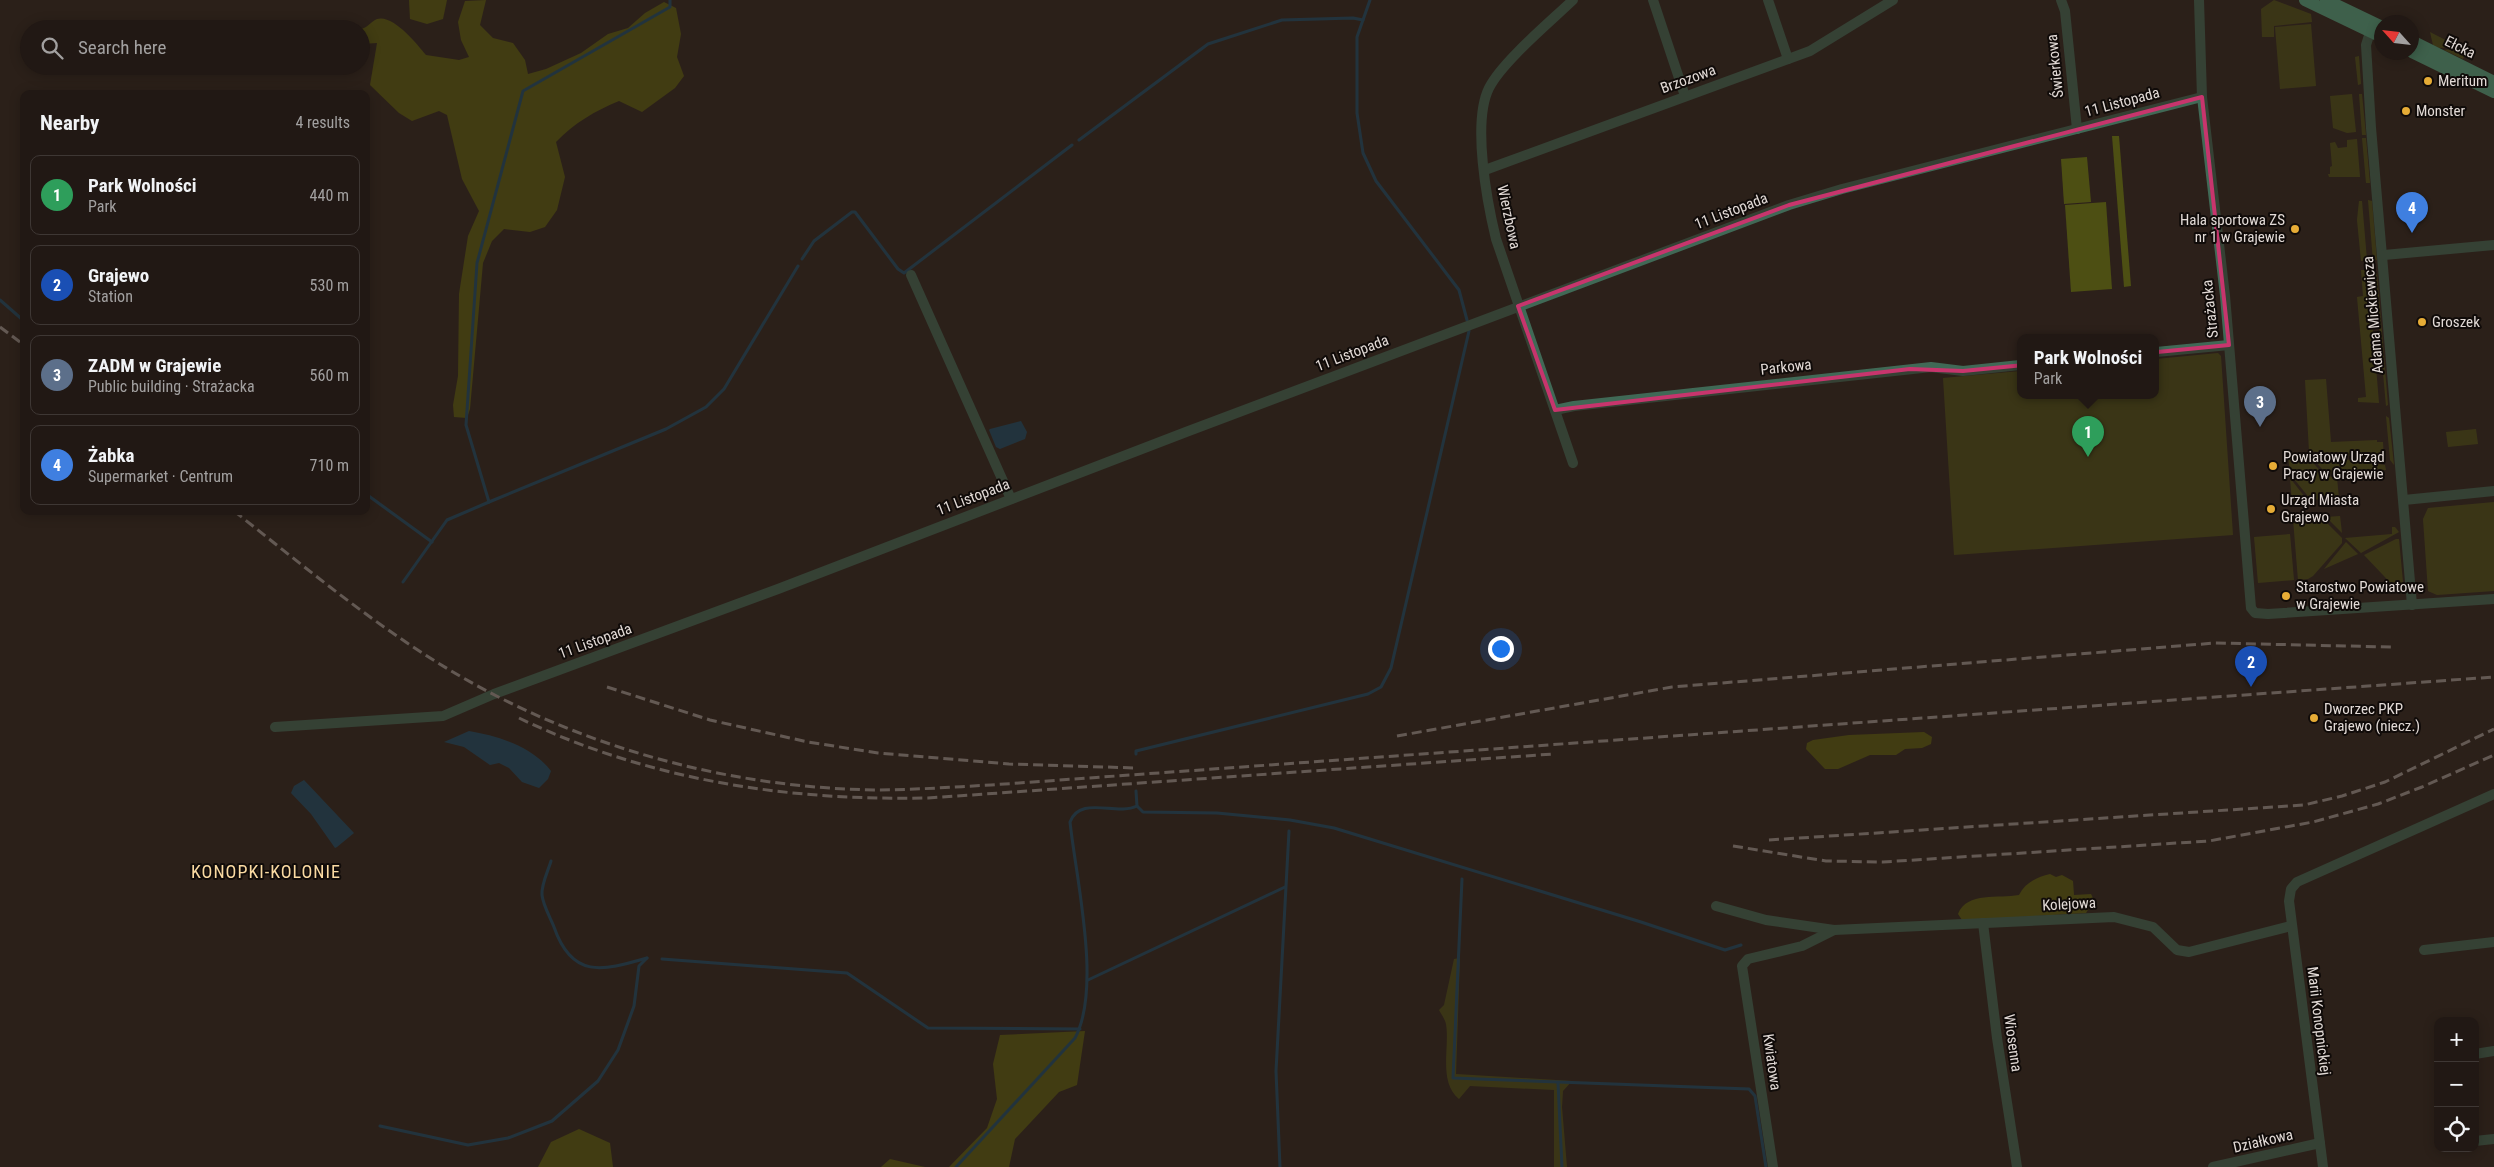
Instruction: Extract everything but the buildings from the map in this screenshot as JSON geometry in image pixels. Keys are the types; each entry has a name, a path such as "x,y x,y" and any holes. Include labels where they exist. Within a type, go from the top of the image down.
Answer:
{"main road":[{"path":"2305,0 2374,27"},
{"path":"2326,0 2374,26"},
{"name":"Ełcka","path":"2419,45 2494,82"},
{"name":"Ełcka","path":"2419,55 2494,92"}],"street":[{"name":"Wierzbowa","path":"1572,0 1508,64 1489,89 1481,122 1485,170 1496,239 1574,463"},
{"path":"1654,0 1685,96"},
{"path":"1768,0 1788,59"},
{"name":"Brzozowa","path":"1485,170 1788,59 1824,44 1893,0"},
{"name":"Świerkowa","path":"2061,0 2064,11 2077,129"},
{"name":"Strażacka","path":"2199,0 2202,97 2229,345 2251,608 2256,613 2268,614 2412,605"},
{"name":"Adama Mickiewicza","path":"2374,30 2366,51 2412,605"},
{"name":"11 Listopada","path":"275,727 443,716 494,694 1789,205 1842,189 2202,97"},
{"path":"2384,255 2494,245"},
{"path":"911,275 1011,499"},
{"path":"2159,352 2229,345"},
{"name":"Parkowa","path":"1555,410 1574,406 1918,368 1931,367 1963,371 2017,365"},
{"path":"2404,500 2494,491"},
{"path":"2412,605 2494,599"},
{"name":"Marii Konopnickiej","path":"2323,1167 2288,901 2291,889 2297,882 2494,794"},
{"name":"Kolejowa","path":"1716,906 1766,920 1834,930 2114,917 2153,927 2178,950 2189,952 2292,926"},
{"name":"Wiosenna","path":"1983,923 1997,1038 2017,1167"},
{"name":"Kolejowa","path":"1744,962 1802,946 1834,930"},
{"path":"2424,950 2494,942"},
{"name":"Kwiatowa","path":"1744,962 1742,966 1773,1167"},
{"path":"2479,1054 2494,1052"},
{"path":"2479,1141 2494,1139"},
{"name":"Działkowa","path":"2214,1167 2320,1143"}],"highlighted area":[{"path":"2202,97 2229,345 1963,371 1910,369 1555,410 1518,306 1789,205"}],"shaded area":[{"path":"409,0 447,0 443,19 427,24 410,19"},
{"path":"486,0 480,25 493,38 513,43 525,60 528,74 546,69 581,53 608,34 628,28 645,13 664,2 676,8 681,34 677,57 684,76 675,88 642,112 619,101 593,113 570,129 556,142 565,177 557,210 545,227 530,232 504,229 492,241 483,263 470,409 467,418 454,417 453,405 458,376 459,294 468,236 479,211 462,179 447,115 439,111 412,121 399,113 370,85 377,43 370,43 370,24 377,19 390,21 404,31 426,55 459,60 469,57 461,40 458,22 465,1"},
{"path":"2274,0 2311,14 2312,22 2274,26 2274,37 2262,37 2261,9"},
{"path":"2311,24 2316,86 2280,89 2275,27"},
{"path":"2430,32 2459,47 2439,48 2433,45"},
{"path":"2468,47 2463,59 2444,50"},
{"path":"2359,56 2361,84 2358,85 2355,57"},
{"path":"2352,94 2356,132 2347,133 2333,128 2330,96"},
{"path":"2359,94 2362,94 2366,135 2362,135"},
{"path":"2112,136 2119,136 2131,286 2124,287"},
{"path":"2362,138 2366,138 2370,183 2366,183"},
{"path":"2357,139 2360,177 2329,177 2328,174 2330,174 2330,167 2332,166 2330,143 2335,142 2338,148 2347,147 2347,140"},
{"path":"2087,157 2091,202 2064,204 2061,159"},
{"path":"2368,200 2372,201 2377,260 2373,261"},
{"path":"2359,201 2362,201 2367,260 2361,261 2357,220"},
{"path":"2106,202 2112,289 2071,292 2065,205"},
{"path":"2361,270 2368,270 2379,403 2358,402 2358,398 2366,397 2357,297 2363,296"},
{"path":"2374,273 2377,273 2388,405 2386,406"},
{"path":"2218,353 2221,356 2233,535 1954,555 1943,378 2017,371 2017,399 2159,399 2159,359"},
{"path":"2326,379 2331,442 2377,440 2377,442 2383,442 2384,460 2309,451 2305,380"},
{"path":"2386,416 2389,418 2394,465 2390,460"},
{"path":"2476,429 2478,444 2448,447 2446,432"},
{"path":"2305,454 2324,475 2337,478 2339,498 2311,500 2290,474 2288,455"},
{"path":"2309,454 2385,465 2386,470 2332,474 2322,469"},
{"path":"2290,478 2308,501 2292,503"},
{"path":"2494,502 2494,591 2437,595 2428,591 2423,519 2428,508"},
{"path":"2340,516 2342,533 2326,517"},
{"path":"2321,517 2342,538 2342,543 2313,576 2308,579 2298,580 2293,519"},
{"path":"2392,527 2395,527 2399,532 2361,553 2345,538 2392,534"},
{"path":"2290,534 2294,580 2258,583 2254,537"},
{"path":"2399,539 2404,593 2401,594 2364,555"},
{"path":"2346,542 2358,554 2324,569"},
{"path":"1924,732 1932,737 1931,744 1922,748 1905,749 1896,755 1870,755 1838,769 1825,769 1806,749 1807,743 1813,740 1849,735"},
{"path":"2050,874 2056,877 2062,875 2073,881 2074,895 2091,894 2094,900 2086,913 1971,920 1962,920 1958,914 1962,907 1976,899 2019,895 2032,881"},
{"path":"1460,958 1456,1074 1572,1081 1563,1091 1562,1107 1567,1167 1554,1167 1554,1090 1470,1086 1459,1099 1453,1092 1447,1074 1446,1024 1439,1010 1444,1005 1454,959"},
{"path":"1085,1031 1077,1085 1059,1092 1015,1139 1009,1167 949,1167 987,1128 997,1099 993,1064 1000,1035"},
{"path":"579,1129 610,1143 613,1167 538,1167 551,1142"},
{"path":"890,1159 925,1167 881,1167"}],"water":[{"path":"1021,421 1027,432 1025,439 1000,449 996,447 989,430"},
{"path":"469,731 503,739 534,755 551,771 548,779 539,788 522,782 509,768 499,763 490,765 464,747 444,742"},
{"path":"304,780 354,833 335,848 311,814 291,793 294,786"}],"waterway":[{"path":"670,0 670,7 523,91 477,263 466,425 489,502 666,429 706,407 724,389 798,266"},
{"path":"1370,0 1357,37 1357,113 1363,153 1376,181 1459,290 1467,320"},
{"path":"1079,140 1208,44 1282,20 1353,18 1363,20"},
{"path":"802,259 814,241 852,212 855,212 898,269 904,273 1072,145"},
{"path":"0,300 20,318"},
{"path":"1136,754 1136,751 1368,694 1381,687 1391,668 1469,331"},
{"path":"370,497 432,542"},
{"path":"403,582 447,520 489,502"},
{"path":"1136,791 1137,806"},
{"path":"956,1167 1075,1038 1083,1017 1087,963 1085,933 1070,822 1075,814 1082,810 1090,808 1119,809 1137,806 1143,812 1217,813 1290,820 1334,828 1641,922 1725,950 1741,945"},
{"path":"1280,1167 1276,1071 1289,831"},
{"path":"551,861 542,895 561,944 570,956 579,963 590,967 603,968 647,958"},
{"path":"1462,879 1453,1078 1749,1089 1755,1096 1766,1167"},
{"path":"1088,980 1285,887"},
{"path":"380,1126 468,1145 508,1138 552,1121 598,1081 618,1050 634,1006 639,966 647,958"},
{"path":"662,959 847,973 928,1028 1080,1029"},
{"path":"1558,1083 1562,1167"}],"railway":[{"path":"0,327 20,342"},
{"path":"239,515 327,585 399,638 475,685 528,712 640,754 697,769 755,780 815,787 889,790 991,785 2494,677"},
{"path":"1397,736 1672,687 2215,643 2391,647"},
{"path":"607,687 710,720 808,742 878,753 1009,764 1137,768"},
{"path":"519,718 617,757 668,771 770,790 875,798 928,798 1553,754"},
{"path":"1769,840 2304,805 2342,796 2385,782 2494,729"},
{"path":"1733,846 1826,861 1883,862 2209,841 2313,822 2378,804 2494,755"}],"place":[{"name":"Meritum","path":"2428,81"},
{"name":"Monster","path":"2406,111"},
{"name":"Hala sportowa ZS nr 1 w Grajewie","path":"2295,229"},
{"name":"Żabka","path":"2412,233"},
{"name":"Groszek","path":"2422,322"},
{"name":"ZADM w Grajewie","path":"2260,427"},
{"name":"Park Wolności","path":"2088,457"},
{"name":"Powiatowy Urząd Pracy w Grajewie","path":"2273,466"},
{"name":"Urząd Miasta Grajewo","path":"2271,509"},
{"name":"Starostwo Powiatowe w Grajewie","path":"2286,596"},
{"name":"Grajewo","path":"2251,687"},
{"name":"Dworzec PKP Grajewo (niecz.)","path":"2314,718"}],"district":[{"name":"KONOPKI-KOLONIE","path":"266,872"}]}
